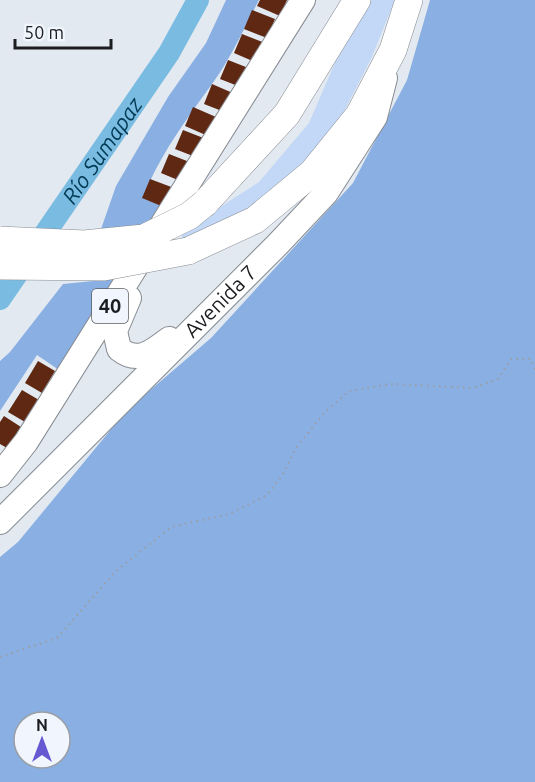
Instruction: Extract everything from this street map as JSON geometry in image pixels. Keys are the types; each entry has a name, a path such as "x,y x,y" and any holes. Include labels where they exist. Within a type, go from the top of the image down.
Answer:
{"highway":[{"path":"0,240 84,244 144,238 189,216 205,203 287,114 352,13 357,0"},
{"name":"40","path":"0,266 104,267 188,251 255,220 312,173 359,116 393,50 409,0"}],"main road":[{"name":"40","path":"0,475 26,442 303,0"},
{"name":"Avenida 7","path":"0,522 303,218 343,170 375,117 393,50"},
{"path":"161,224 115,331 119,348 134,357 144,356 218,301"}],"path":[{"path":"0,657 57,638 116,571 171,527 229,514 267,495 283,474 296,448 324,413 349,391 392,384 473,388 498,379 511,359 531,359 535,369"}],"shaded area":[{"path":"226,0 259,0 219,74 174,139 149,183 143,198 166,208 165,214 134,229 100,232 116,186 168,97 206,43"},
{"path":"362,0 395,0 371,59 334,131 268,199 183,241 181,232 259,182 309,123"},
{"path":"430,0 535,0 535,782 0,782 0,557 18,542 127,410 211,338 353,183 407,80"},
{"path":"124,278 62,372 37,355 0,411 0,361 10,352 63,284"}],"building":[{"path":"260,0 287,0 280,16 257,6"},
{"path":"252,10 275,19 267,38 244,29"},
{"path":"242,34 265,43 257,63 234,53"},
{"path":"228,60 251,69 243,88 220,79"},
{"path":"212,84 235,94 227,113 204,104"},
{"path":"193,107 216,117 208,136 185,126"},
{"path":"183,130 206,139 198,158 175,149"},
{"path":"169,154 192,163 185,183 161,173"},
{"path":"150,179 174,188 166,208 142,198"},
{"path":"38,361 55,371 42,393 25,383"},
{"path":"22,390 39,400 25,422 8,412"},
{"path":"4,416 21,427 7,448 0,444 0,422"}],"waterway":[{"name":"Río Sumapaz","path":"0,299 169,53 198,0"}]}
